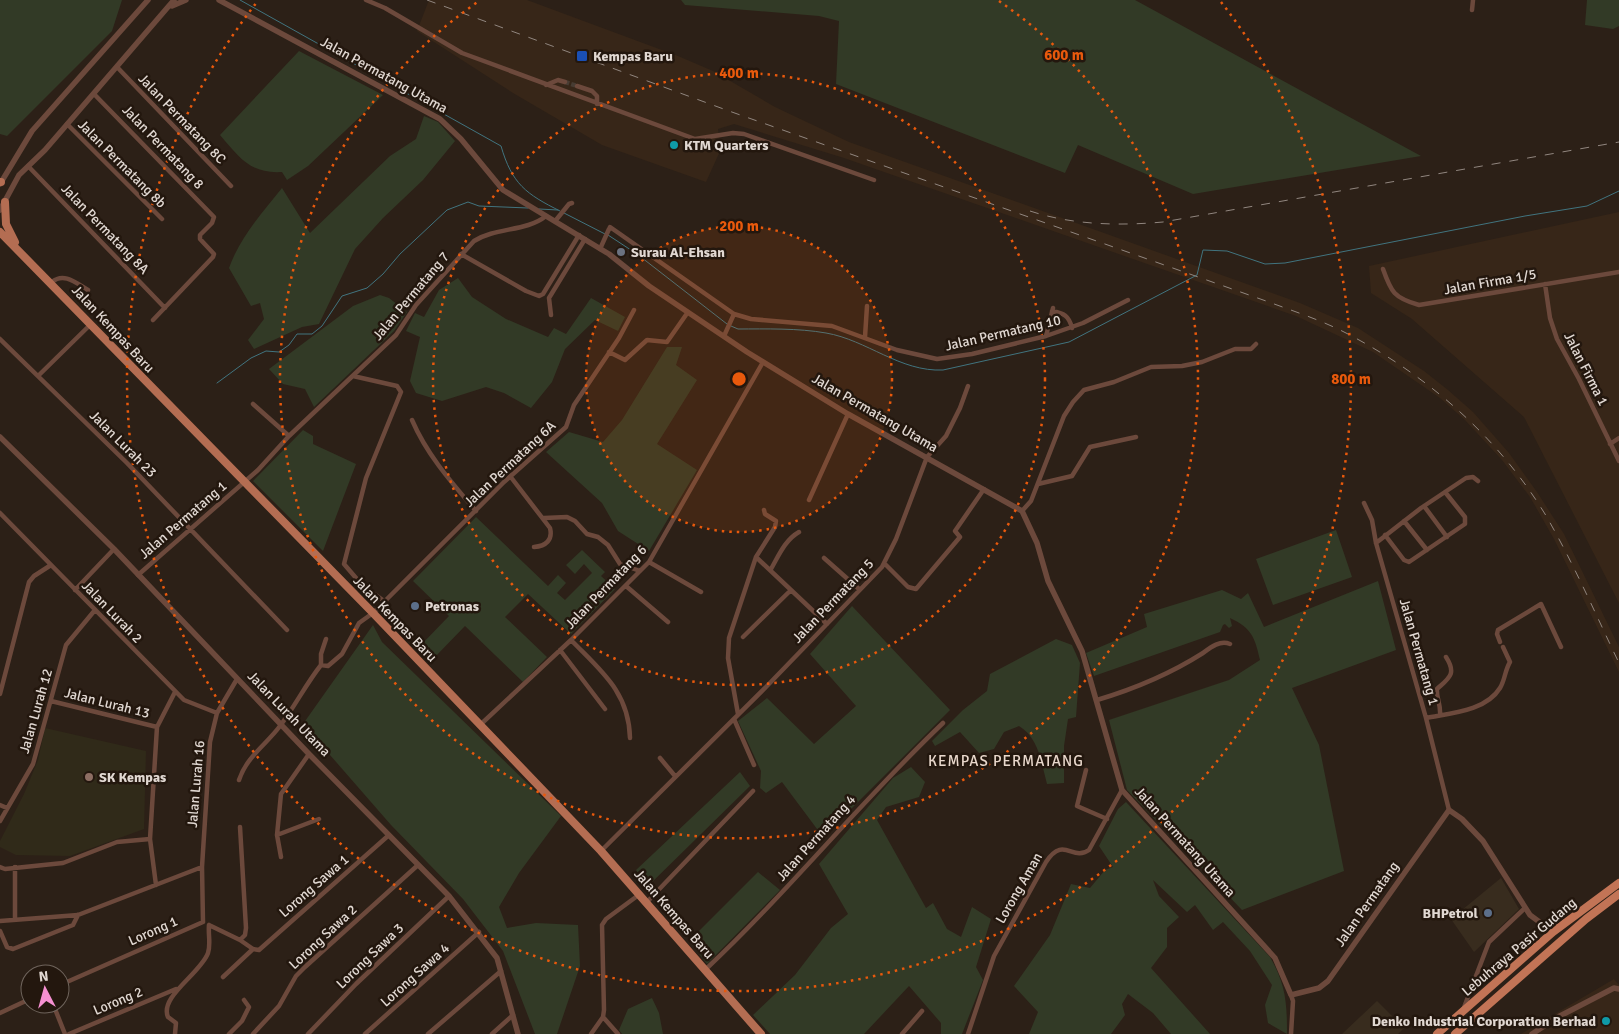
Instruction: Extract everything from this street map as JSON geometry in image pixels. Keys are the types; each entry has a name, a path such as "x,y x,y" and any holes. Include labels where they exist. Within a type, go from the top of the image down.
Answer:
{"highway":[{"name":"Lebuhraya Pasir Gudang","path":"1437,1034 1553,932 1619,883"},
{"name":"Lebuhraya Pasir Gudang","path":"1455,1034 1586,919 1619,894"}],"main road":[{"path":"5,202 6,224 17,248"},
{"name":"Jalan Kempas Baru","path":"0,232 92,323 165,403 373,613 601,851 762,1034"},
{"path":"0,240 17,248"}],"street":[{"path":"0,183 32,131 148,0"},
{"path":"0,210 19,175 94,94 174,0"},
{"path":"169,6 186,0"},
{"name":"Jalan Permatang Utama","path":"219,0 440,119 461,139 504,190 544,214 558,218 688,312 726,334 763,362 848,414 1022,511 1036,542 1048,580 1082,651 1122,790 1275,958 1293,1001 1292,1034"},
{"path":"366,0 385,8 462,53 695,139 733,133 744,134 874,180"},
{"path":"1472,10 1473,0"},
{"name":"Jalan Permatang 8C","path":"117,67 231,186"},
{"path":"546,84 558,80 565,82"},
{"path":"577,86 592,91 596,96 597,104"},
{"name":"Jalan Permatang 8","path":"94,94 214,217 212,223 200,236 200,239 214,254 213,257 165,308"},
{"name":"Jalan Permatang 8b","path":"67,124 162,219"},
{"name":"Jalan Permatang 8A","path":"28,166 165,308"},
{"path":"558,218 569,204"},
{"name":"Jalan Permatang 7","path":"244,482 289,436 396,335 416,305 461,254 485,234 528,225 544,214"},
{"path":"600,248 609,228 733,316 726,334"},
{"path":"461,254 526,291 539,296 543,294 579,235"},
{"path":"551,316 549,298 585,239"},
{"name":"Jalan Firma 1/5","path":"1383,269 1391,291 1398,298 1419,305 1619,272"},
{"path":"52,282 56,278 65,277 88,290"},
{"name":"Jalan Firma 1","path":"1545,284 1550,318 1557,339 1619,461"},
{"name":"Jalan Permatang 10","path":"733,316 832,326 896,350 937,359 972,354 1072,328 1128,300"},
{"path":"865,337 867,306"},
{"path":"153,320 165,308"},
{"name":"Jalan Permatang 6A","path":"321,665 328,666 336,661 355,629 510,476 566,427 574,405 634,310"},
{"path":"1046,336 1053,310 1062,312 1067,316 1072,328"},
{"path":"609,352 628,359 647,340 667,342 688,312"},
{"path":"38,376 92,323"},
{"name":"Jalan Lurah 23","path":"0,339 116,452 287,630"},
{"path":"1022,511 1029,505 1064,416 1084,390 1114,382 1151,368 1197,363 1235,349 1251,349 1256,344"},
{"name":"Jalan Permatang 6","path":"480,725 571,640 649,562 763,362"},
{"path":"353,376 397,386 401,392 366,478 344,564 362,586 384,601"},
{"path":"927,457 946,436 960,408 968,386"},
{"path":"253,404 289,436"},
{"path":"809,500 848,414"},
{"path":"412,420 418,434 442,471 476,511"},
{"name":"Jalan Lurah Utama","path":"0,437 114,549 309,754 449,896 479,932 497,958 518,1034"},
{"path":"1038,484 1072,476 1090,447 1136,437"},
{"path":"1610,444 1619,438"},
{"name":"Jalan Permatang 5","path":"675,776 734,719 884,563 896,539 927,457"},
{"path":"510,476 550,528 550,539 547,544 534,547"},
{"path":"1376,543 1424,506 1468,477 1474,477 1478,481"},
{"name":"Jalan Permatang 1","path":"138,575 244,482"},
{"path":"884,563 908,587 916,589 960,537 956,533 956,528 984,489"},
{"path":"1385,535 1404,560 1409,562 1447,537 1465,524 1466,521 1445,492"},
{"name":"Jalan Permatang 1","path":"1364,503 1372,520 1376,543 1426,718 1448,810"},
{"path":"1424,506 1447,537"},
{"path":"738,714 728,658 730,638 756,557 775,527 776,521 765,514 764,510"},
{"name":"Jalan Lurah 2","path":"0,514 175,692 187,702 217,713"},
{"path":"544,518 567,517 575,521 587,534 598,537 608,545 620,564 640,571"},
{"path":"1404,521 1427,550"},
{"path":"771,569 784,545 799,532"},
{"path":"75,590 114,549"},
{"path":"756,557 771,569 827,624"},
{"path":"824,558 859,589"},
{"path":"649,562 701,592"},
{"path":"0,694 29,582 34,576 51,565"},
{"path":"626,586 668,622"},
{"path":"744,637 791,590"},
{"path":"1426,718 1482,704 1492,697 1500,687 1510,662 1496,634 1498,630 1541,604 1561,647"},
{"name":"Jalan Lurah 12","path":"0,821 33,764 68,642 95,610"},
{"path":"239,780 252,754 264,746 282,724 321,665 321,654 326,639"},
{"path":"571,640 612,683 623,699 628,716 630,738"},
{"path":"1097,700 1137,688 1186,664 1215,645 1226,642 1230,644"},
{"path":"560,650 605,709"},
{"path":"1440,715 1441,701 1436,693 1437,689 1449,679 1451,672 1446,657"},
{"path":"0,666 7,668"},
{"name":"Jalan Lurah 16","path":"203,922 202,867 206,769 217,713 237,679"},
{"path":"156,886 150,839 157,727 175,692"},
{"name":"Jalan Lurah 13","path":"51,701 157,727"},
{"path":"734,719 754,765"},
{"name":"Jalan Permatang 4","path":"706,969 802,872 832,836 943,723"},
{"path":"281,856 277,835 281,794 309,754"},
{"path":"601,851 675,776 660,761 660,758"},
{"path":"1086,770 1077,806 1107,819"},
{"name":"Lorong Aman","path":"969,1033 994,956 1052,852 1060,848 1087,852 1095,842 1122,790"},
{"path":"647,902 752,791"},
{"path":"0,804 7,808"},
{"path":"1448,810 1462,819 1483,841 1530,916 1553,932"},
{"name":"Jalan Permatang","path":"1291,995 1318,988 1328,981 1448,810"},
{"path":"277,835 319,819"},
{"path":"240,827 246,928 245,935 240,940"},
{"name":"Lorong Sawa 1","path":"223,977 253,950 259,950 389,835"},
{"path":"0,867 15,868 63,863 117,842 150,839"},
{"name":"Lorong Sawa 2","path":"253,1034 279,1006 296,976 304,967 418,865"},
{"path":"0,921 78,915 202,867"},
{"path":"15,868 15,920"},
{"path":"591,1034 603,1017 602,925 606,919 640,894"},
{"name":"Lorong Sawa 3","path":"308,1034 356,984 449,896"},
{"path":"1462,1011 1489,942 1525,908"},
{"path":"0,931 7,947 13,949 73,925 78,915"},
{"path":"203,922 240,940 253,950"},
{"name":"Lorong 1","path":"70,981 203,922"},
{"name":"Lorong 2","path":"69,1034 176,989 201,966 208,952 209,925"},
{"name":"Lorong Sawa 4","path":"365,1034 479,932"},
{"path":"428,1034 501,971"},
{"name":"Lorong 2","path":"175,1034 176,1023 166,1014 176,989"},
{"path":"1532,1034 1558,1017 1611,990 1619,989"},
{"path":"229,1034 242,1021 249,1007 244,1000"},
{"path":"0,1013 20,1004"},
{"path":"902,1034 922,1011"},
{"path":"57,1014 65,1034"},
{"path":"492,1034 513,1015"},
{"path":"603,1017 618,1034"}],"shaded area":[{"path":"429,0 527,0 678,56 713,71 775,107 849,142 1300,303 1358,328 1424,371 1448,390 1473,412 1509,453 1564,534 1619,647 1619,672 1554,539 1530,497 1502,460 1465,420 1440,398 1373,352 1296,316 844,158 734,124 718,129 721,149 706,182 602,145 513,93 417,31"},
{"path":"1619,212 1619,603 1524,417 1412,319 1371,293 1369,266"},
{"name":"SK Kempas","path":"45,728 146,751 144,829 70,856 16,855 0,847 0,841 24,794 38,760"},
{"path":"1501,878 1519,909 1474,952 1451,919"},
{"path":"1614,979 1619,985 1619,1034 1521,1034"},
{"path":"1377,1001 1404,1028 1398,1034 1342,1034"}],"green space":[{"path":"0,0 122,0 112,31 7,136 0,134"},
{"path":"681,0 1135,0 1421,156 1193,194 1078,145 1065,173 836,84 839,21 819,16 685,5"},
{"path":"1587,0 1619,0 1619,26 1613,29 1585,25"},
{"path":"299,51 383,95 308,166 287,180 282,172 271,172 253,167 240,157 220,135"},
{"path":"424,116 438,122 455,141 423,180 383,218 355,249 319,324 302,327 254,349 248,340 264,319 260,303 251,306 229,268 239,246 252,226 282,188 310,233 390,156 416,139"},
{"path":"458,278 472,297 506,319 548,337 554,328 566,334 591,298 625,317 618,331 595,320 565,349 552,382 531,408 504,393 486,387 442,401 416,393 410,381 420,337 406,331 415,313 424,317 439,290"},
{"path":"380,295 389,298 407,312 394,331 314,407 305,389 283,384 269,369 353,306"},
{"path":"667,347 682,347 676,365 697,380 657,444 697,470 649,551 618,531 602,503 546,452 569,432 603,442 622,420"},
{"path":"303,430 313,436 313,444 356,464 323,551 253,481"},
{"path":"476,517 548,586 558,575 566,583 557,593 565,600 592,573 584,564 575,574 566,565 582,550 605,572 601,576 615,589 571,634 528,594 505,617 547,657 523,682 465,626 433,659 420,646 449,616 413,581"},
{"path":"1336,530 1352,577 1273,605 1256,559"},
{"path":"1378,581 1396,650 1292,688 1319,745 1344,871 1242,910 1127,790 1109,720 1229,680 1260,660 1251,634 1243,626 1230,618 1232,626 1229,628 1225,624 1223,625 1220,632 1094,676 1086,653 1147,627 1144,614 1222,590 1241,599 1248,593 1264,627"},
{"path":"852,606 950,710 823,837 782,782 766,793 760,788 761,771 738,721 767,698 814,744 856,706 810,654"},
{"path":"373,625 382,642 561,816 519,873 499,907 507,928 536,923 578,925 580,966 557,1034 535,1034 503,951 463,899 391,825 303,724"},
{"path":"1056,639 1072,645 1080,663 1076,717 1068,719 1064,746 1064,783 1047,784 1035,744 1026,731 1019,726 1004,732 994,749 979,753 960,732 935,746 932,741 963,710 987,691 990,674"},
{"path":"911,767 925,782 919,797 886,807 877,820 926,908 933,903 947,929 961,937 972,907 991,919 976,967 983,980 962,1034 941,1034 941,1023 909,986 864,1034 770,1034 753,1015 795,975 831,928 848,914 819,864 893,778"},
{"path":"740,772 750,786 647,887 636,870"},
{"path":"1126,802 1270,957 1279,976 1284,994 1287,1013 1287,1034 1268,1023 1265,1005 1272,985 1250,951 1223,922 1213,930 1195,905 1187,912 1153,880 1159,896 1179,917 1167,928 1167,947 1151,968 1210,1034 1171,1034 1153,1013 1128,994 1122,1004 1125,1015 1111,1034 1029,1034 1038,1012 1014,986 1050,935 1071,884 1090,888 1105,870 1113,867 1099,846 1118,809"},
{"path":"758,872 780,890 707,964 689,941"},
{"path":"652,998 659,1013 663,1034 622,1034 619,1030 628,1009"}],"waterway":[{"path":"240,0 501,146 510,170 522,186 538,199 560,211"},
{"path":"731,326 738,329 826,333 856,342 912,366 943,370 1069,342 1197,275 1203,250 1227,251 1265,264 1285,263 1525,216 1587,206 1619,191"},
{"path":"217,383 251,358 266,351 279,352 289,345 297,334 312,334 322,326 342,296 367,288 447,210 468,202 479,206 528,208"},
{"path":"539,209 558,210"},
{"path":"564,213 605,234"},
{"path":"608,235 637,254 727,324"}],"tunnel":[{"path":"565,82 577,86"}],"railway":[{"path":"427,0 729,111 1266,301 1346,333 1405,368 1432,388 1458,410 1505,459 1545,514 1584,588 1619,663"},
{"path":"1030,211 1079,222 1130,224 1163,222 1619,142"}],"place":[{"name":"Kempas Baru","path":"582,56"},
{"name":"KTM Quarters","path":"674,145"},
{"name":"Surau Al-Ehsan","path":"621,252"},
{"name":"Petronas","path":"415,606"},
{"name":"SK Kempas","path":"89,777"},
{"name":"BHPetrol","path":"1488,913"},
{"name":"Denko Industrial Corporation Berhad","path":"1606,1021"}],"district":[{"name":"KEMPAS PERMATANG","path":"1006,761"}]}
